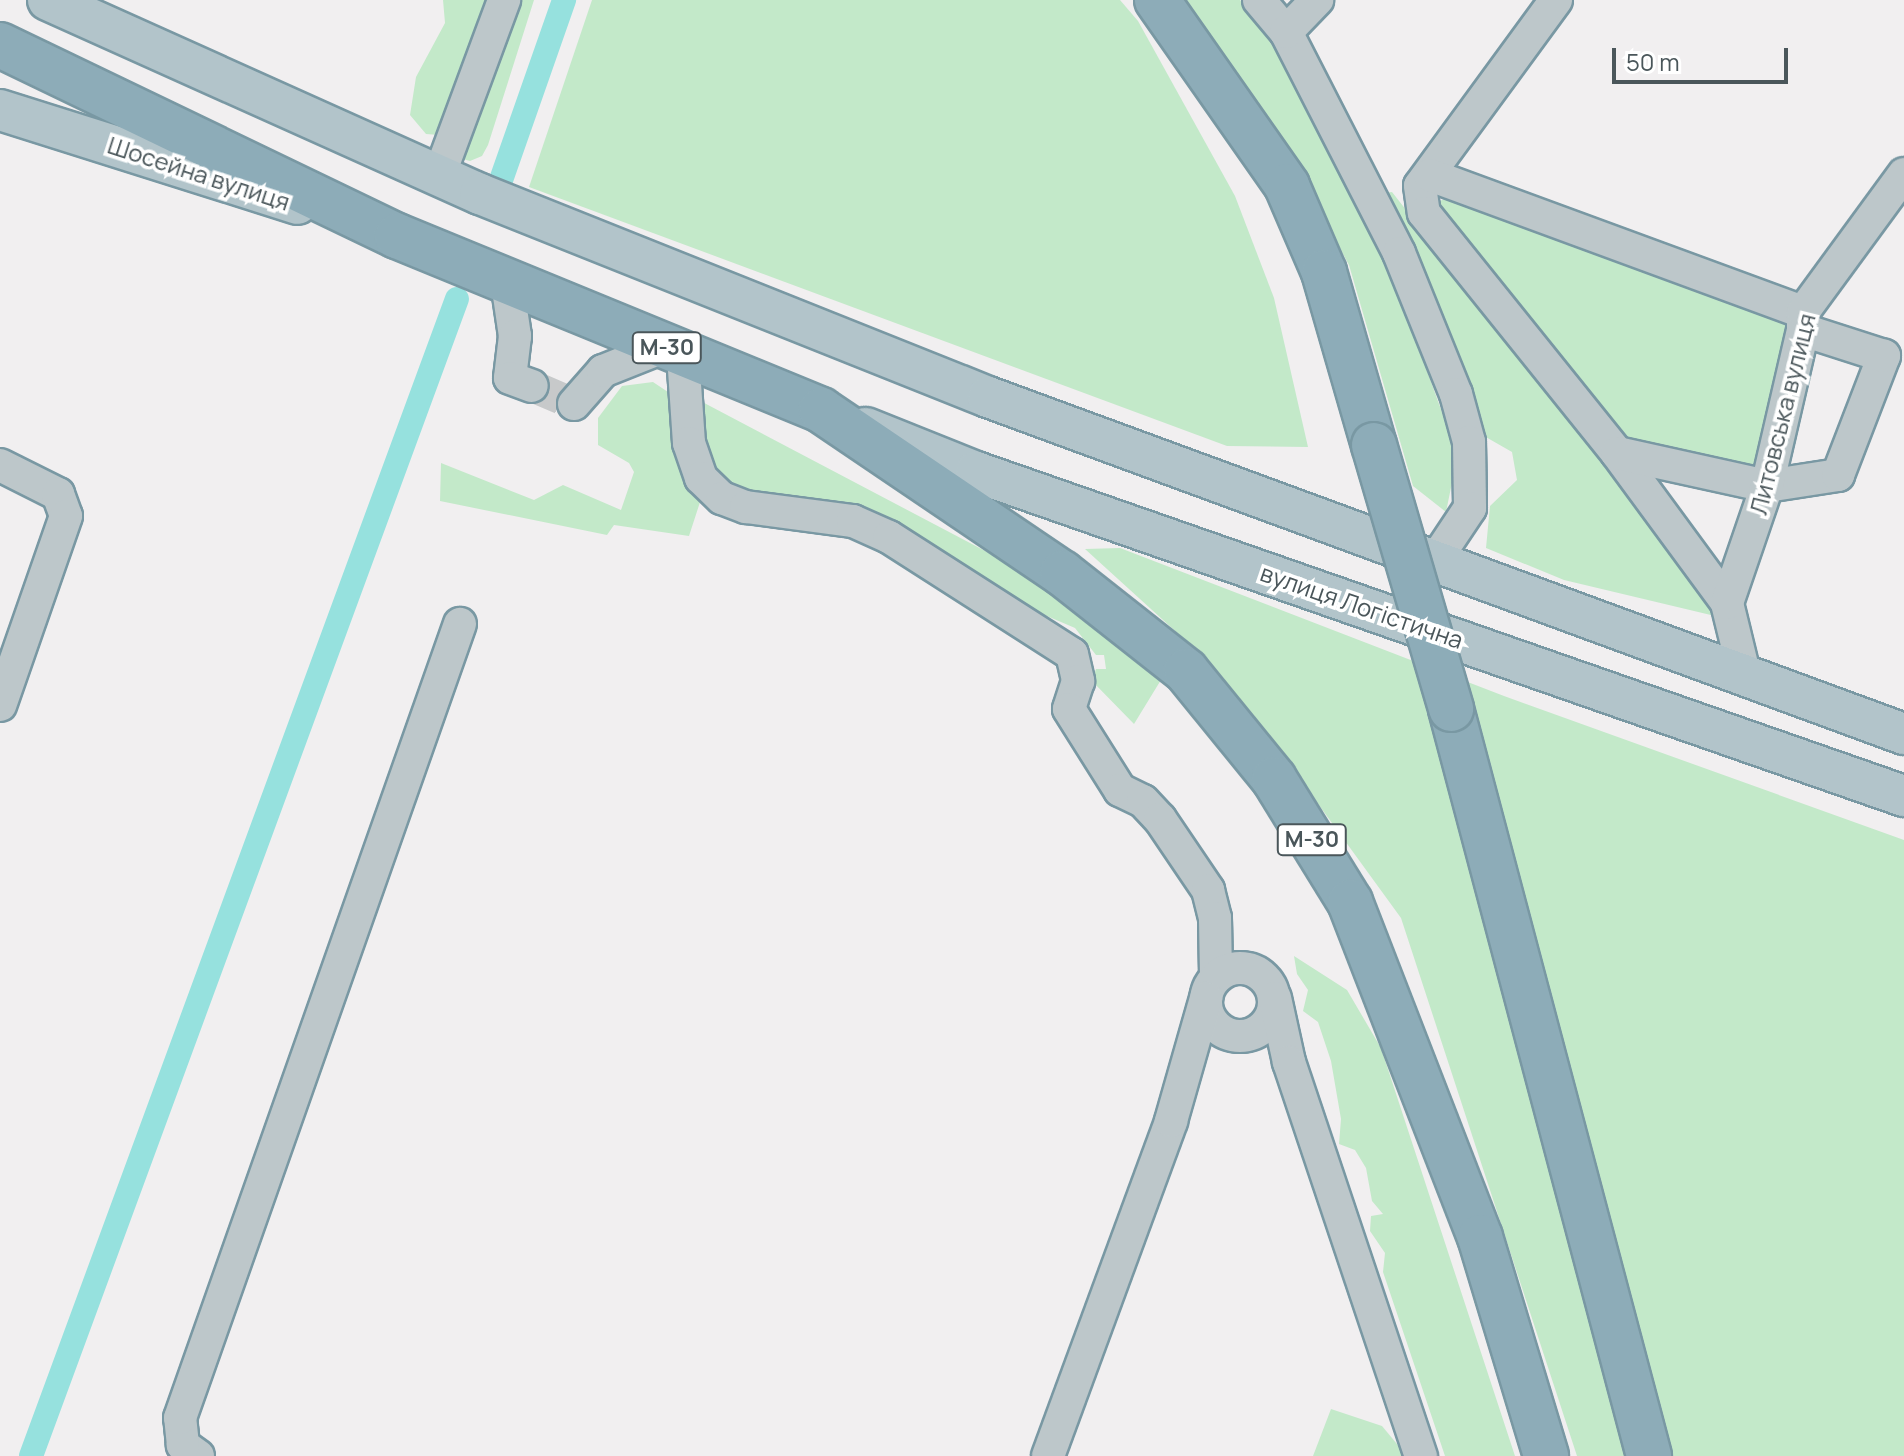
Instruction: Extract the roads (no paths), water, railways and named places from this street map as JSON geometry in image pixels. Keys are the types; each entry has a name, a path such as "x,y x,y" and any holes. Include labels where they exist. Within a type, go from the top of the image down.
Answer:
{"highway":[{"path":"1157,0 1287,186 1324,272 1451,709 1649,1456"},
{"name":"М-30","path":"0,45 397,236 821,410 1062,573 1186,671 1274,779 1350,902 1415,1061 1480,1237 1546,1456"}],"main road":[{"path":"48,0 81,9 480,194 988,397 1904,734"},
{"name":"Шосейна вулиця","path":"0,110 397,236"},
{"name":"вулиця Логістична","path":"821,410 976,472 1904,796"}],"street":[{"path":"439,176 504,0"},
{"path":"1259,0 1286,32 1399,253 1456,394 1469,442 1470,508 1434,562"},
{"path":"1286,32 1317,0"},
{"path":"1556,0 1420,186 1424,213 1617,453 1727,603 1745,677"},
{"name":"Литовська вулиця","path":"1727,603 1767,486 1803,321 1904,174"},
{"path":"1430,175 1803,321 1884,356 1838,475 1767,486 1617,453"},
{"path":"510,283 515,336 510,378 532,386"},
{"path":"574,404 603,371 673,351 685,417 701,478 722,498 746,507 853,521 889,537 1072,654 1078,681 1069,709 1120,790 1143,801 1160,819 1208,890 1215,918 1211,1021 1236,1036 1260,1039 1289,1062"},
{"path":"0,465 58,494 66,516 61,538 0,705"},
{"path":"198,1456 183,1445 180,1418 460,624"},
{"path":"1048,1456 1186,1075 1211,987 1236,967 1257,971 1275,998 1289,1062 1421,1456"},
{"path":"1186,1075 1217,1040 1236,1036 1270,1020 1275,998"}],"waterway":[{"path":"500,183 564,0"},
{"path":"31,1456 457,299"}],"tunnel":[{"path":"532,386 574,404"}]}
